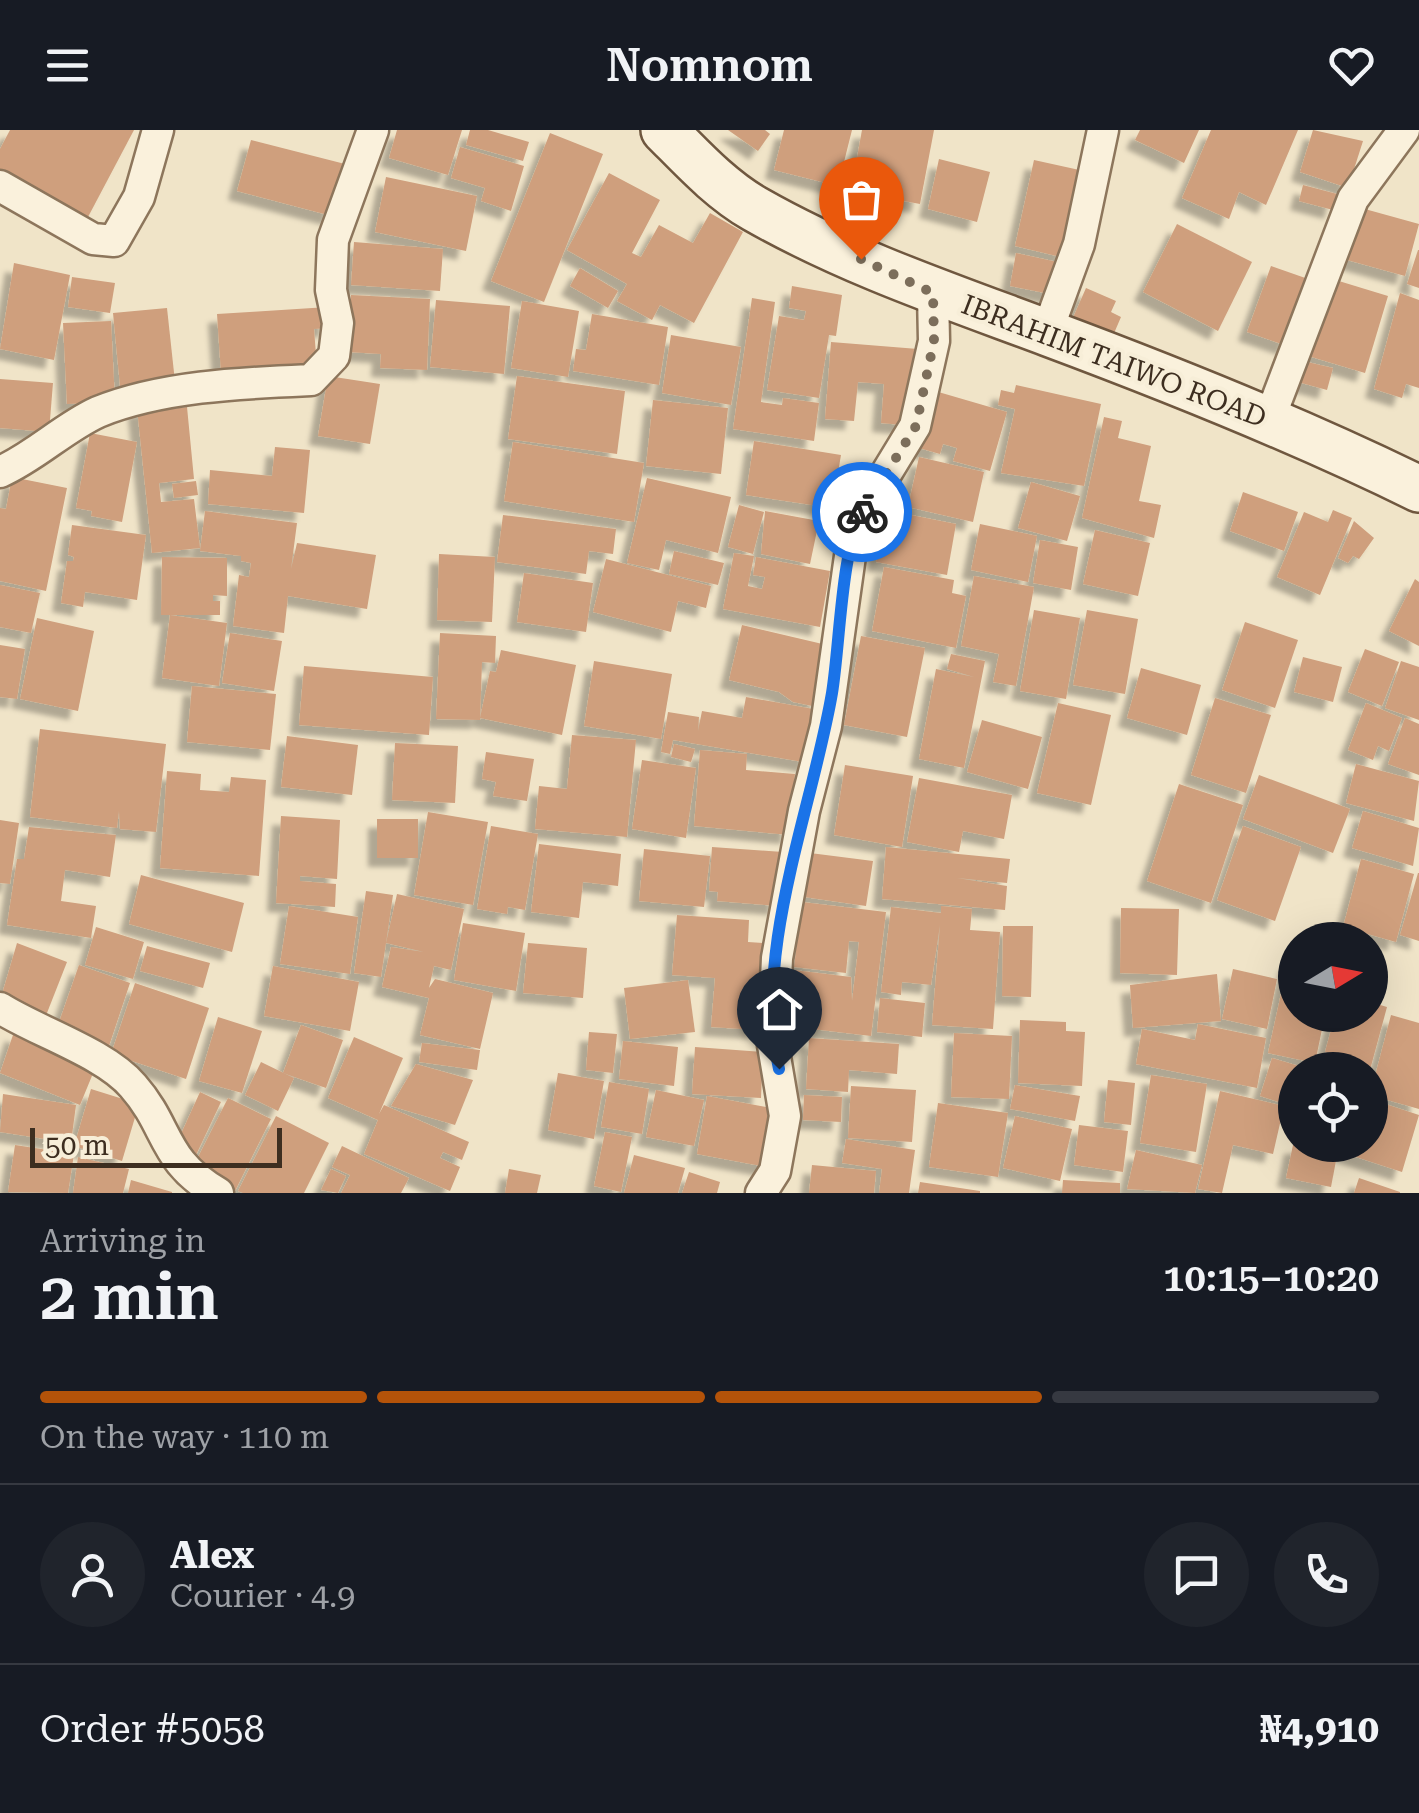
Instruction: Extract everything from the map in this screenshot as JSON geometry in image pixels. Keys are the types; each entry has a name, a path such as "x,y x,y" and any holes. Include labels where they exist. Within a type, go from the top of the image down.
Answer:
{"main road":[{"name":"IBRAHIM TAIWO ROAD","path":"664,130 709,176 754,208 933,293 1048,332 1269,420 1419,489"}],"street":[{"path":"0,186 93,239 114,240 139,197 158,130"},
{"path":"0,472 28,460 71,426 101,411 220,384 311,380 334,356 338,322 332,290 334,240 372,130"},
{"path":"1048,332 1080,244 1103,130"},
{"path":"1269,420 1353,199 1404,130"},
{"path":"761,1193 775,1171 785,1116 774,1045 777,958 804,811 826,726 851,549 858,518 888,464 916,426 934,341 933,293"},
{"path":"0,1008 110,1068 134,1086 172,1156 191,1178 218,1193"}],"building":[{"path":"10,130 134,130 88,217 0,170 0,149"},
{"path":"397,130 462,130 448,175 389,158"},
{"path":"470,130 488,130 529,142 523,161 466,145"},
{"path":"728,130 765,130 770,134 758,151"},
{"path":"784,130 852,130 838,186 774,170"},
{"path":"862,130 934,130 920,204 851,191"},
{"path":"1140,130 1199,130 1184,163 1135,140"},
{"path":"1211,130 1298,130 1266,205 1239,192 1229,219 1182,198"},
{"path":"1313,130 1363,141 1348,188 1300,172"},
{"path":"550,133 603,154 544,302 491,281"},
{"path":"251,140 345,164 332,216 237,191"},
{"path":"460,147 524,166 511,211 481,201 485,188 451,178"},
{"path":"939,159 990,172 977,222 928,209"},
{"path":"1034,160 1084,171 1065,258 1015,246"},
{"path":"609,173 660,200 632,253 641,257 659,225 693,243 710,213 743,232 694,323 660,305 652,320 617,301 627,284 567,250"},
{"path":"386,177 477,196 466,251 375,232"},
{"path":"1303,185 1337,194 1333,210 1299,201"},
{"path":"1354,206 1419,224 1405,276 1340,258"},
{"path":"1177,224 1252,262 1218,331 1143,292"},
{"path":"354,242 443,249 440,291 351,285"},
{"path":"1419,250 1419,288 1407,284"},
{"path":"1016,253 1062,263 1055,295 1010,286"},
{"path":"14,263 70,275 54,360 0,349"},
{"path":"1271,266 1311,280 1287,346 1247,332"},
{"path":"580,268 618,291 608,308 570,286"},
{"path":"72,277 115,283 110,313 68,307"},
{"path":"1329,278 1388,296 1365,373 1305,355"},
{"path":"792,286 842,295 836,336 829,335 819,398 767,390 779,316 804,320 806,311 789,308"},
{"path":"1086,288 1116,301 1111,312 1121,317 1112,338 1072,320"},
{"path":"1400,293 1419,300 1419,388 1406,384 1402,398 1374,389"},
{"path":"351,295 430,299 427,370 380,368 381,354 348,352"},
{"path":"752,298 775,302 761,402 782,405 783,398 819,403 814,441 733,429"},
{"path":"436,300 510,306 504,374 430,367"},
{"path":"522,301 579,311 568,377 511,368"},
{"path":"328,307 329,328 314,329 317,367 221,373 217,314"},
{"path":"167,308 176,391 121,396 113,313"},
{"path":"592,314 668,327 659,385 573,371 576,349 586,350"},
{"path":"111,321 115,402 67,404 63,323"},
{"path":"671,335 741,347 731,405 662,393"},
{"path":"831,342 918,349 913,426 881,423 884,384 858,382 854,421 825,419"},
{"path":"1303,361 1333,368 1327,390 1298,382"},
{"path":"328,376 380,384 370,444 318,436"},
{"path":"517,376 625,391 617,454 508,439"},
{"path":"0,379 53,383 49,432 0,428"},
{"path":"1016,385 1101,404 1084,486 1001,473 1015,409 998,405 1001,390 1014,393"},
{"path":"935,391 1007,412 990,471 953,461 957,448 943,444 940,454 919,448"},
{"path":"653,400 728,408 721,474 646,466"},
{"path":"153,406 154,411 187,407 194,479 159,483 161,502 194,499 200,548 152,553 137,408"},
{"path":"1104,417 1122,421 1118,438 1151,446 1139,501 1161,505 1154,538 1082,518"},
{"path":"90,433 137,442 122,522 91,516 92,511 76,508"},
{"path":"754,441 841,455 832,508 746,495"},
{"path":"513,442 644,463 634,522 504,501"},
{"path":"275,447 310,450 304,513 208,504 210,470 272,476"},
{"path":"919,457 984,472 973,522 908,507"},
{"path":"12,477 67,488 46,591 0,581 0,508 6,509"},
{"path":"647,478 731,497 718,553 666,540 659,570 627,563"},
{"path":"196,481 198,495 174,498 172,484"},
{"path":"1031,482 1080,496 1067,541 1018,528"},
{"path":"1243,492 1298,512 1284,551 1230,531"},
{"path":"739,505 764,512 753,554 728,547"},
{"path":"886,510 956,524 947,575 876,562"},
{"path":"1333,510 1352,518 1320,595 1277,577 1304,512 1328,522"},
{"path":"205,511 297,523 291,569 297,543 376,555 367,609 288,596 284,633 233,626 239,575 249,577 251,563 241,561 241,556 200,551"},
{"path":"765,511 819,521 810,564 761,554"},
{"path":"503,515 616,529 613,554 589,551 586,574 497,562"},
{"path":"1354,521 1374,538 1359,559 1353,556 1348,563 1338,558"},
{"path":"980,524 1037,536 1028,582 971,570"},
{"path":"72,525 146,535 137,600 85,592 83,607 61,603 67,561 74,557 68,555"},
{"path":"1095,530 1150,543 1138,596 1083,584"},
{"path":"1040,540 1078,547 1071,590 1033,583"},
{"path":"674,551 724,563 718,585 669,574"},
{"path":"734,553 754,556 748,586 762,589 765,577 753,575 756,557 830,571 820,627 723,609"},
{"path":"439,554 495,557 492,622 437,620"},
{"path":"162,557 227,558 227,596 213,595 213,601 220,601 220,615 161,615"},
{"path":"606,559 711,586 706,608 678,601 671,632 593,612"},
{"path":"884,567 954,580 952,593 966,596 956,648 872,631"},
{"path":"524,573 593,583 586,632 517,622"},
{"path":"974,576 1034,587 1016,686 993,682 999,654 961,646"},
{"path":"1415,579 1419,582 1419,646 1389,631"},
{"path":"0,585 40,593 31,633 0,627"},
{"path":"1034,610 1080,618 1066,699 1020,691"},
{"path":"1087,610 1138,619 1125,694 1073,685"},
{"path":"170,615 227,623 219,686 162,678"},
{"path":"37,618 94,631 78,711 20,699"},
{"path":"1245,622 1298,640 1275,708 1222,690"},
{"path":"742,625 831,646 817,707 793,702 779,692 729,680"},
{"path":"230,633 282,641 274,691 222,683"},
{"path":"440,633 496,636 495,663 482,662 480,720 436,719"},
{"path":"861,636 925,648 907,737 844,725"},
{"path":"0,645 25,649 17,699 0,697"},
{"path":"1365,649 1399,662 1382,706 1348,692"},
{"path":"501,650 576,665 562,735 480,718 490,671 496,672"},
{"path":"951,654 985,661 964,768 919,759 936,669 974,677 947,669"},
{"path":"1303,657 1342,667 1333,702 1294,692"},
{"path":"594,661 672,674 661,739 584,726"},
{"path":"1401,661 1419,667 1419,720 1385,708"},
{"path":"304,666 433,677 429,735 299,725"},
{"path":"1141,668 1201,685 1187,735 1127,718"},
{"path":"192,686 276,694 270,750 187,742"},
{"path":"746,697 819,710 809,763 673,740 670,754 661,752 668,712 699,717 698,731 702,711 742,718"},
{"path":"1215,698 1271,715 1246,793 1191,775"},
{"path":"1058,703 1111,715 1091,805 1037,793"},
{"path":"1366,703 1402,718 1389,751 1378,746 1373,760 1348,750"},
{"path":"1405,718 1419,724 1419,775 1388,764"},
{"path":"982,720 1042,737 1028,789 967,772"},
{"path":"40,729 166,744 156,832 120,829 119,811 117,828 30,817"},
{"path":"572,735 636,740 627,837 535,829 539,786 567,789"},
{"path":"287,736 358,745 352,795 281,787"},
{"path":"395,743 458,746 455,803 392,800"},
{"path":"674,744 695,749 691,762 671,757"},
{"path":"700,750 747,754 746,770 795,774 790,835 694,826"},
{"path":"486,752 534,759 527,801 493,796 496,782 482,779"},
{"path":"642,760 696,768 686,838 632,829"},
{"path":"1356,764 1419,781 1414,821 1346,803"},
{"path":"845,765 913,776 902,847 834,835"},
{"path":"167,771 201,774 200,790 229,792 231,777 266,780 259,876 160,868"},
{"path":"1259,775 1350,809 1333,853 1243,819"},
{"path":"919,778 1012,795 1004,839 963,831 959,852 907,842"},
{"path":"1179,784 1243,805 1211,903 1147,881"},
{"path":"1363,811 1419,828 1413,866 1352,848"},
{"path":"428,812 488,822 473,905 414,895"},
{"path":"281,816 340,820 337,879 300,876 300,881 336,884 335,907 276,903"},
{"path":"377,819 418,819 418,858 377,858"},
{"path":"0,820 19,823 10,884 0,883"},
{"path":"491,826 538,834 525,910 508,907 507,914 477,909"},
{"path":"1243,826 1301,847 1275,921 1217,900"},
{"path":"29,827 116,835 110,877 65,870 61,901 96,906 91,938 7,925 17,859 24,859"},
{"path":"539,844 621,854 618,886 583,882 579,918 531,912"},
{"path":"712,847 783,852 778,906 717,901 718,892 709,891"},
{"path":"886,847 1010,859 1007,883 957,878 1007,886 1005,910 882,899"},
{"path":"644,849 710,856 704,907 639,901"},
{"path":"810,853 873,861 866,906 804,897"},
{"path":"1361,859 1414,874 1396,942 1388,940 1388,922 1344,922"},
{"path":"1419,873 1419,941 1400,935"},
{"path":"141,875 244,903 232,952 129,924"},
{"path":"366,891 393,895 381,977 354,973"},
{"path":"397,894 464,909 451,970 434,966 429,988 435,979 493,993 480,1049 420,1035 429,998 382,987 391,947 424,952 386,943"},
{"path":"802,902 886,912 871,1036 787,1026 794,970 851,977 852,1001 859,942 849,941 846,973 794,967"},
{"path":"289,906 358,917 350,974 280,964"},
{"path":"941,906 972,909 970,930 1000,932 993,1029 932,1025 940,925 931,985 902,982 901,995 881,992 891,907 941,913"},
{"path":"1121,908 1179,909 1177,975 1120,973"},
{"path":"677,915 749,920 748,942 763,943 757,1030 711,1027 715,978 672,975"},
{"path":"463,923 525,933 516,991 454,980"},
{"path":"1003,926 1033,926 1031,997 1002,996"},
{"path":"96,927 144,942 133,979 85,965"},
{"path":"17,943 67,962 45,1018 0,1001"},
{"path":"528,943 587,948 583,998 523,993"},
{"path":"147,946 210,963 203,988 140,971"},
{"path":"79,965 130,983 109,1046 57,1028"},
{"path":"273,966 359,982 350,1031 264,1016"},
{"path":"1233,969 1277,979 1267,1029 1222,1019"},
{"path":"1217,974 1221,1021 1133,1028 1130,985"},
{"path":"688,980 695,1032 630,1039 624,988"},
{"path":"135,983 209,1008 186,1079 111,1054"},
{"path":"880,998 925,1003 922,1037 877,1032"},
{"path":"1278,1008 1278,1032 1321,1032 1317,1052 1268,1053"},
{"path":"1391,1015 1419,1023 1419,1109 1388,1100 1388,1052 1381,1052"},
{"path":"218,1017 262,1031 242,1093 199,1081"},
{"path":"1020,1020 1066,1022 1066,1031 1085,1032 1082,1086 1018,1083"},
{"path":"1198,1024 1266,1038 1257,1088 1136,1064 1142,1029 1195,1040"},
{"path":"301,1025 343,1040 326,1088 283,1073"},
{"path":"14,1032 96,1066 80,1105 0,1073"},
{"path":"589,1032 617,1034 613,1073 586,1070"},
{"path":"1330,1032 1380,1032 1375,1052 1325,1052"},
{"path":"954,1033 1012,1036 1009,1099 951,1097"},
{"path":"354,1037 403,1058 379,1114 384,1105 469,1142 462,1160 443,1152 440,1158 460,1167 450,1191 364,1154 378,1120 328,1098"},
{"path":"809,1038 899,1044 897,1074 849,1070 848,1092 806,1089"},
{"path":"623,1041 678,1047 674,1086 619,1079"},
{"path":"422,1043 480,1050 477,1070 419,1062"},
{"path":"695,1047 763,1052 761,1098 692,1094"},
{"path":"1272,1058 1278,1060 1278,1102 1260,1096"},
{"path":"261,1062 294,1078 278,1111 245,1095"},
{"path":"416,1064 473,1080 455,1125 391,1106"},
{"path":"558,1073 604,1081 594,1139 548,1130"},
{"path":"1151,1075 1207,1084 1196,1152 1140,1143"},
{"path":"1108,1080 1135,1083 1131,1125 1104,1122"},
{"path":"609,1082 649,1089 642,1134 601,1127"},
{"path":"1015,1085 1080,1096 1075,1121 1010,1109"},
{"path":"851,1086 916,1090 912,1142 848,1138"},
{"path":"91,1089 139,1104 122,1161 74,1146"},
{"path":"656,1090 704,1100 694,1146 646,1137"},
{"path":"1220,1091 1278,1105 1273,1154 1233,1145 1222,1193 1198,1189"},
{"path":"200,1092 221,1102 196,1155 176,1145"},
{"path":"3,1094 76,1105 71,1143 0,1132"},
{"path":"804,1095 842,1097 841,1122 803,1120"},
{"path":"707,1096 782,1110 772,1168 697,1154"},
{"path":"228,1098 271,1119 235,1191 192,1169"},
{"path":"938,1103 1008,1113 998,1177 929,1167"},
{"path":"1388,1105 1419,1115 1402,1172 1372,1162 1388,1162"},
{"path":"276,1116 329,1143 304,1193 238,1191"},
{"path":"1015,1116 1072,1129 1060,1181 1003,1168"},
{"path":"1079,1125 1128,1131 1123,1172 1074,1165"},
{"path":"605,1132 632,1137 621,1192 594,1186"},
{"path":"846,1139 915,1150 909,1193 879,1193 882,1169 842,1163"},
{"path":"15,1145 74,1154 68,1193 8,1192"},
{"path":"342,1146 409,1178 401,1193 341,1193 350,1175 332,1167"},
{"path":"1136,1150 1202,1165 1195,1193 1127,1189"},
{"path":"634,1155 685,1168 678,1193 624,1193"},
{"path":"78,1157 129,1169 123,1193 73,1193"},
{"path":"1289,1162 1336,1162 1331,1187 1286,1178"},
{"path":"812,1165 876,1171 874,1193 809,1193"},
{"path":"331,1169 346,1176 338,1193 321,1190"},
{"path":"509,1169 541,1175 537,1193 505,1193"},
{"path":"689,1172 720,1182 717,1193 682,1193"},
{"path":"1359,1178 1400,1192 1400,1193 1354,1193"},
{"path":"131,1180 172,1192 172,1193 128,1193"},
{"path":"1063,1180 1120,1183 1120,1193 1062,1193"},
{"path":"920,1182 980,1191 980,1193 918,1193"}],"way so far":[{"path":"861,259 933,293 934,341 916,426 888,464 862,512"}],"route":[{"path":"779,1069 774,1045 777,958 804,811 826,726 851,549 862,512"}]}
